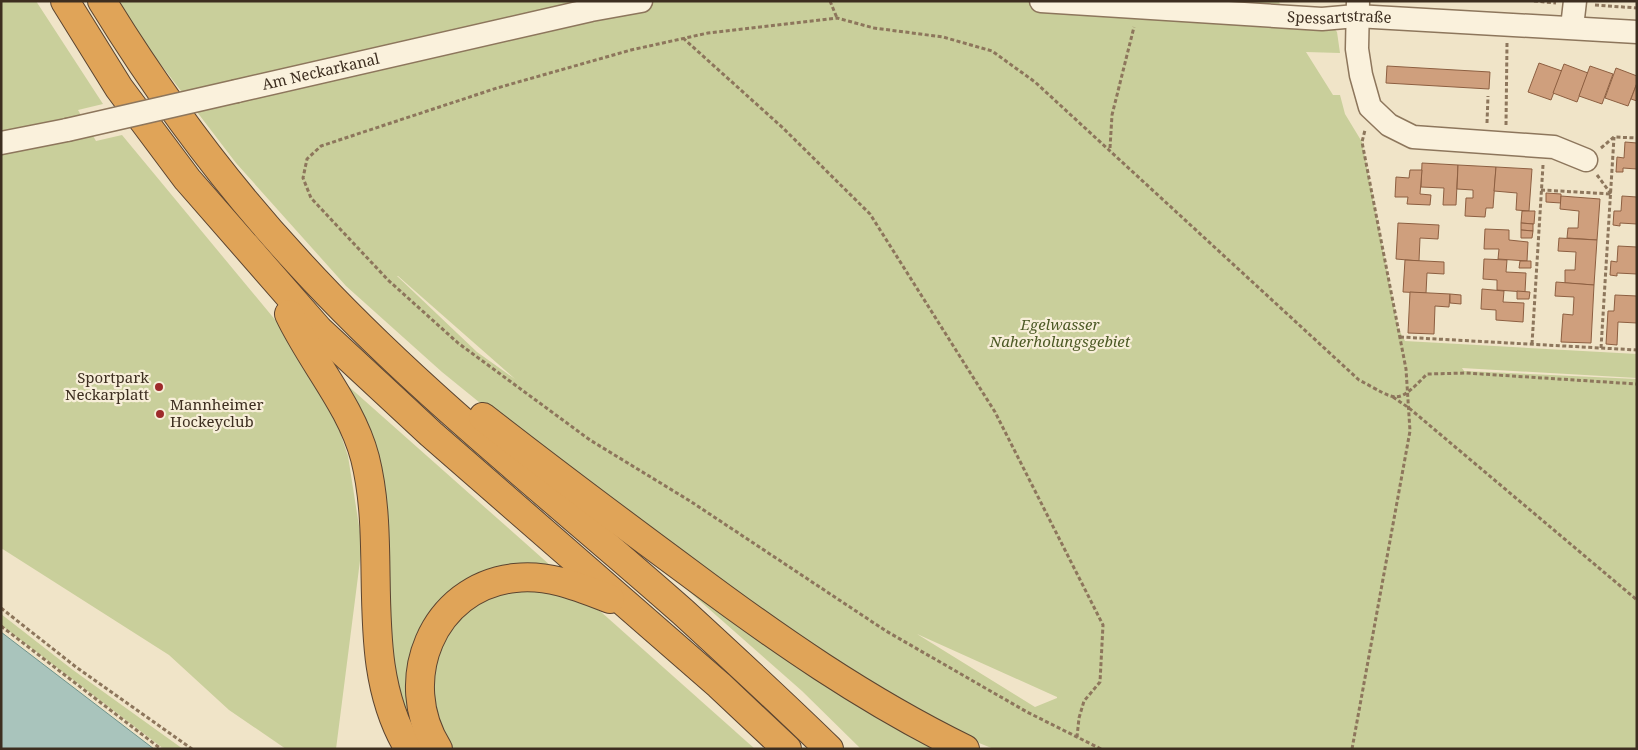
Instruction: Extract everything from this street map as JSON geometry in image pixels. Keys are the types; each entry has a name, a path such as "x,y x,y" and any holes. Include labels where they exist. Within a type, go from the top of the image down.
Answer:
{"highway":[{"path":"65,1 124,96 187,179 318,330 431,434 719,685 787,749"},
{"path":"102,1 220,172 298,262 428,390 681,611 829,749"},
{"path":"269,274 297,332 312,353 351,420 364,457 374,502 377,639 383,682 391,713 409,749"},
{"path":"428,390 483,416 578,491 746,616 846,684 965,749"},
{"path":"438,749 422,720 419,696 422,660 437,625 451,609 469,595 489,584 514,578 543,577 567,583 627,605"}],"street":[{"name":"Am Neckarkanal","path":"1,143 67,130 592,10 641,1"},
{"name":"Spessartstraße","path":"1041,1 1322,20 1357,9 1637,32"},
{"path":"1572,27 1575,1"},
{"path":"1357,9 1357,49 1361,75 1370,107 1389,125 1413,137 1544,145 1586,160"}],"path":[{"path":"830,1 837,18"},
{"path":"1110,148 1112,115 1139,7"},
{"path":"1101,749 1027,712 886,631 690,501 563,421 458,343 388,280 311,198 302,178 307,159 321,146 497,88 683,38 837,18 874,28 943,37 992,51 1035,82 1110,148 1359,380 1409,408 1637,600"},
{"path":"683,38 783,128 870,214 995,412 1103,625 1100,682 1084,702 1077,737"},
{"path":"1506,143 1507,47"},
{"path":"1487,109 1488,96"},
{"path":"1352,749 1410,431 1409,393 1400,337 1362,142 1370,107"},
{"path":"1601,348 1614,137 1637,138"},
{"path":"1532,344 1544,145"},
{"path":"1541,190 1611,194"},
{"path":"1400,337 1637,350"},
{"path":"1392,397 1403,397 1428,374 1466,373 1637,384"},
{"path":"1,608 76,666 192,749"},
{"path":"1,626 161,749"}],"green space":[{"name":"Sportpark Neckarplatt","path":"1,1 36,1 103,104 78,110 96,141 122,135 286,333 332,409 348,456 362,545 336,749 286,749 229,710 169,655 1,548"},
{"name":"Egelwasser Naherholungsgebiet","path":"118,1 1279,1 1282,13 1332,26 1337,32 1340,53 1306,52 1333,95 1340,95 1345,114 1362,142 1398,328 1405,341 1637,354 1637,378 1462,368 1464,371 1637,379 1637,749 994,749 954,733 766,620 560,468 442,372 346,286 236,163 136,32","holes":["398,276 515,379 477,352","917,634 1057,697 1057,698 1035,707"]},
{"path":"347,385 551,566 439,609 429,749 417,749 405,729 345,386"},
{"path":"675,579 946,749 861,749 802,691"},
{"path":"541,588 569,594 600,611 755,749 449,749 436,726 431,665 448,625 472,605 506,590"},
{"path":"1,614 73,670 183,749 164,749 1,625"}],"water":[{"path":"1,632 154,749 1,749"}],"building":[{"path":"1539,63 1562,71 1551,100 1528,92"},
{"path":"1564,64 1588,73 1577,102 1553,93"},
{"path":"1387,66 1490,72 1489,89 1386,83"},
{"path":"1590,66 1613,74 1602,104 1579,96"},
{"path":"1616,68 1637,76 1637,83 1628,106 1605,98"},
{"path":"1637,83 1637,101 1631,99"},
{"path":"1625,142 1637,143 1637,169 1623,168 1623,172 1616,172 1617,157 1624,158"},
{"path":"1422,163 1458,165 1456,205 1443,205 1444,188 1421,187"},
{"path":"1458,165 1496,167 1493,208 1486,208 1485,217 1465,216 1466,198 1473,198 1473,190 1457,189"},
{"path":"1496,167 1532,169 1529,211 1516,210 1517,193 1494,191"},
{"path":"1410,170 1422,170 1420,194 1431,195 1430,205 1407,204 1408,197 1395,197 1396,177 1409,178"},
{"path":"1546,193 1561,194 1561,203 1546,202"},
{"path":"1561,196 1600,199 1597,240 1567,238 1568,228 1578,228 1579,211 1560,209"},
{"path":"1622,196 1637,197 1637,224 1620,223 1620,226 1613,225 1614,211 1621,211"},
{"path":"1522,211 1535,211 1534,224 1521,223"},
{"path":"1398,223 1439,225 1438,239 1420,238 1419,261 1396,259"},
{"path":"1521,223 1533,224 1533,231 1521,230"},
{"path":"1485,229 1509,230 1509,240 1528,242 1527,261 1498,259 1499,249 1484,249"},
{"path":"1521,230 1533,231 1532,238 1521,238"},
{"path":"1559,238 1597,240 1594,285 1565,283 1565,270 1575,270 1576,252 1558,251"},
{"path":"1618,246 1637,247 1637,274 1617,273 1617,276 1610,275 1611,261 1617,262"},
{"path":"1484,259 1507,260 1506,272 1526,273 1525,292 1497,290 1497,280 1483,279"},
{"path":"1405,260 1444,262 1444,274 1427,273 1426,293 1403,292"},
{"path":"1520,261 1531,261 1531,268 1519,268"},
{"path":"1556,282 1594,285 1591,343 1561,342 1563,314 1573,315 1574,297 1555,296"},
{"path":"1482,289 1504,291 1503,302 1524,303 1523,322 1496,320 1496,310 1481,309"},
{"path":"1517,291 1530,292 1529,299 1517,299"},
{"path":"1410,292 1450,294 1449,307 1435,306 1434,334 1408,333"},
{"path":"1450,294 1461,295 1461,304 1450,303"},
{"path":"1615,295 1637,296 1637,323 1618,322 1617,345 1606,344 1608,311 1614,311"}],"place":[{"name":"Sportpark Neckarplatt","path":"159,387"},
{"name":"Mannheimer Hockeyclub","path":"160,414"}]}
